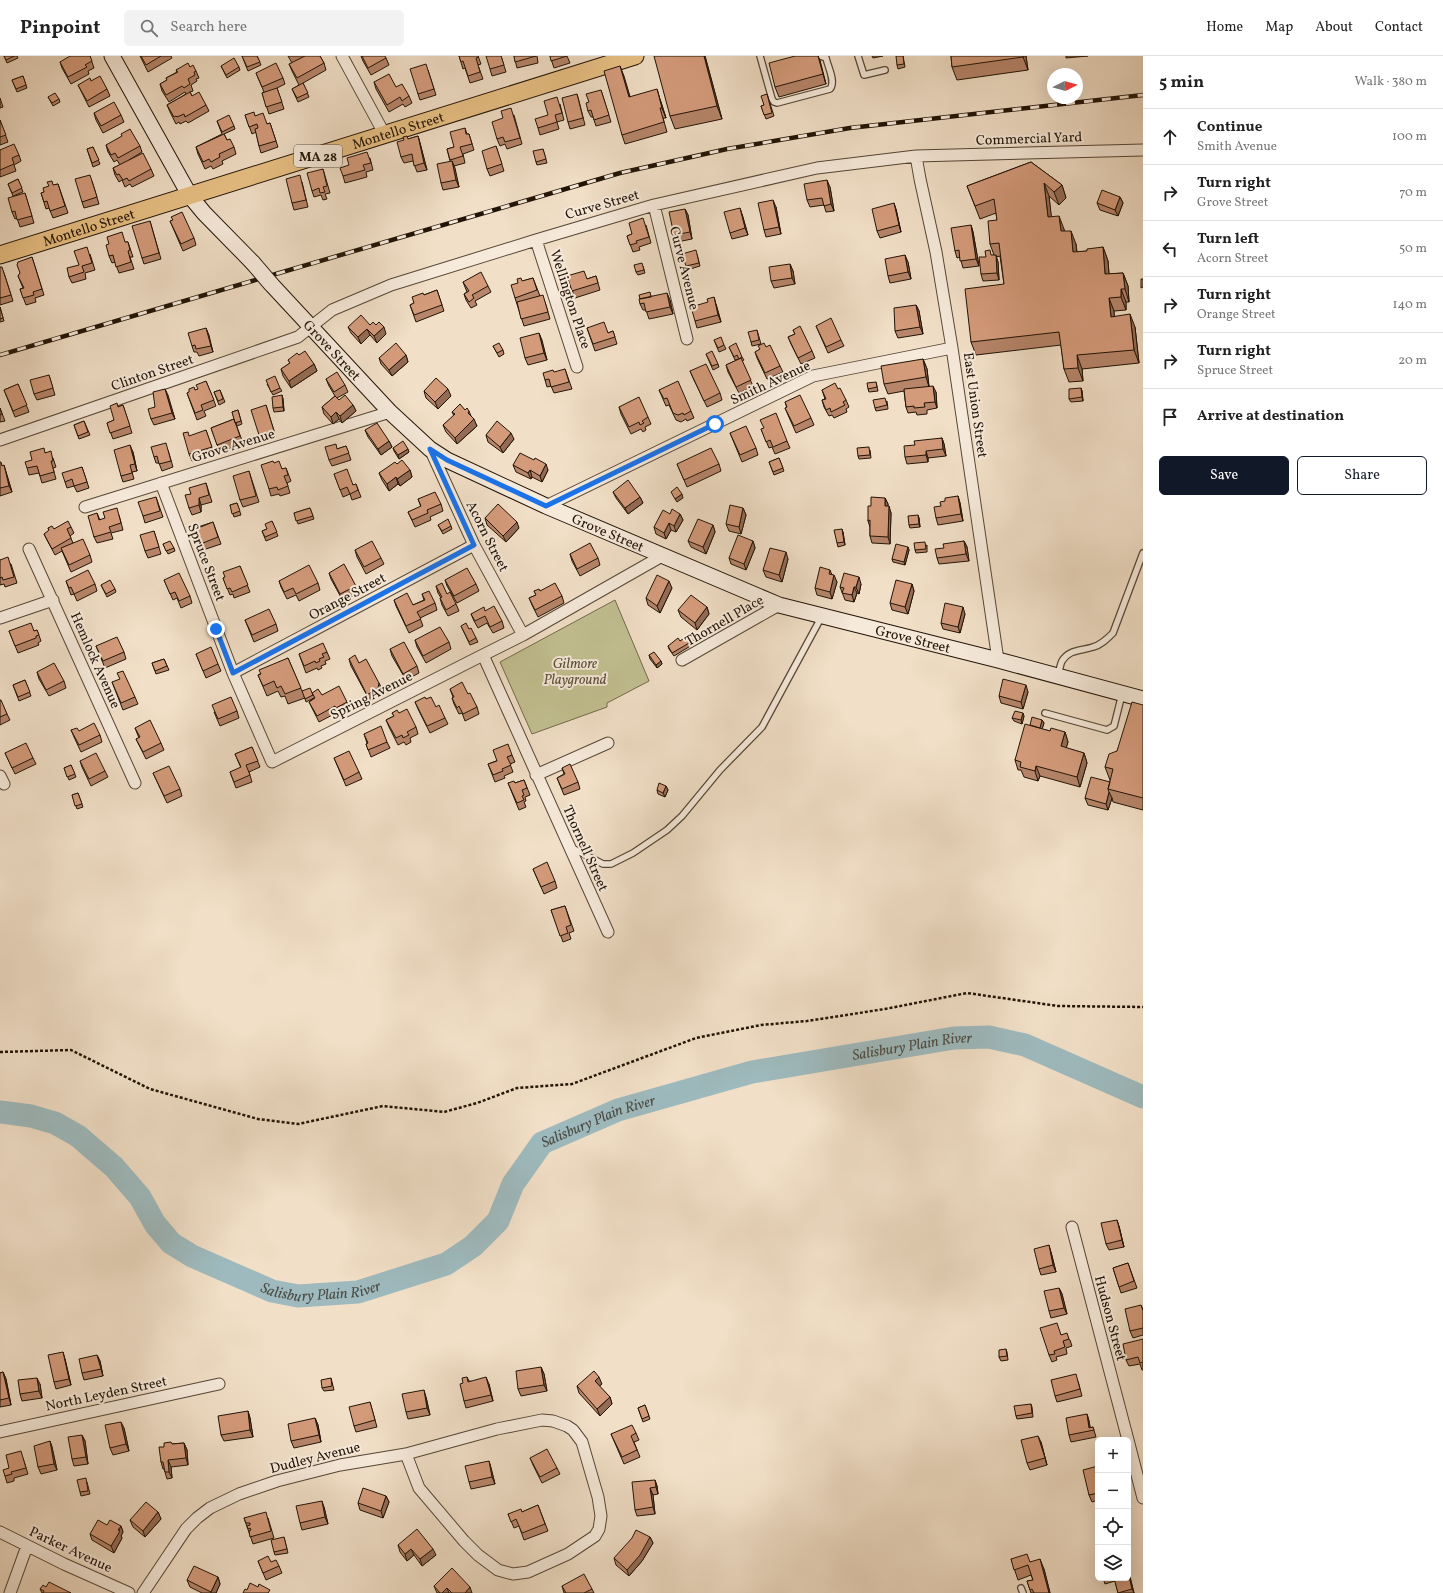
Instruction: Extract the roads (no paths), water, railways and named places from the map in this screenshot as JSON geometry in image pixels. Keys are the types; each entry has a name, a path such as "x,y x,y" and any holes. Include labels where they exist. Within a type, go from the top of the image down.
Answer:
{"main road":[{"name":"Grove Street","path":"112,56 190,196 204,213 253,263 390,412 430,449 447,460 546,506 779,605 998,660 1143,699"},
{"name":"Montello Street","path":"0,255 385,135 624,57"}],"street":[{"path":"342,56 385,135"},
{"name":"Commercial Yard","path":"916,156 1143,150"},
{"name":"Curve Street","path":"311,327 332,310 391,285 654,205 817,168 916,156"},
{"name":"East Union Street","path":"916,156 936,252 952,348 998,660"},
{"name":"Curve Avenue","path":"654,205 687,338"},
{"name":"Wellington Place","path":"536,240 577,368"},
{"name":"Clinton Street","path":"0,440 272,347 298,337 311,327"},
{"name":"Smith Avenue","path":"546,506 813,376 952,348"},
{"name":"Grove Avenue","path":"86,507 390,412"},
{"name":"Acorn Street","path":"430,449 474,545 523,635"},
{"name":"Spruce Street","path":"161,483 233,673 272,762"},
{"name":"Orange Street","path":"233,673 474,545"},
{"name":"Hemlock Avenue","path":"29,549 135,783"},
{"name":"Spring Avenue","path":"272,762 523,635 662,556"},
{"path":"0,618 53,600"},
{"name":"Thornell Place","path":"682,660 779,605"},
{"path":"483,655 536,775 608,743"},
{"name":"Thornell Street","path":"536,775 608,932"},
{"name":"Hudson Street","path":"1072,1227 1127,1437"},
{"name":"North Leyden Street","path":"0,1432 219,1384"},
{"name":"Dudley Avenue","path":"143,1593 186,1529 197,1518 224,1500 258,1486 340,1465 406,1454 497,1429 537,1421 553,1421 560,1423 573,1430 582,1442 598,1497 601,1523 599,1529 595,1536 568,1554 528,1572 520,1574 505,1572 494,1568 464,1541 419,1488 406,1454"},
{"name":"Hudson Street","path":"1131,1452 1143,1498"},
{"name":"Parker Avenue","path":"0,1532 129,1593"},
{"path":"10,1593 27,1546"}],"lane":[{"path":"760,56 772,98 774,102 777,103 830,89 833,82 826,58 820,56"},
{"path":"858,56 864,75 885,70"},
{"path":"1058,677 1063,661 1070,653 1092,647 1104,641 1113,633 1143,553"},
{"path":"570,847 603,864 611,864 633,853 667,830 682,816 720,770 762,728 772,712 822,616"},
{"path":"1045,713 1107,730 1114,726 1122,694"}],"waterway":[{"name":"Salisbury Plain River","path":"0,1112 31,1116 55,1123 78,1136 114,1167 140,1197 155,1224 171,1243 192,1256 272,1291 298,1296 358,1292 446,1264 473,1246 498,1221 513,1184 542,1143 618,1110 752,1072 954,1038 989,1037 1025,1045 1143,1097"}],"railway":[{"path":"0,355 620,173 727,149 850,128 1143,95"}],"park label":[{"name":"Gilmore Playground","path":"575,672"}]}
